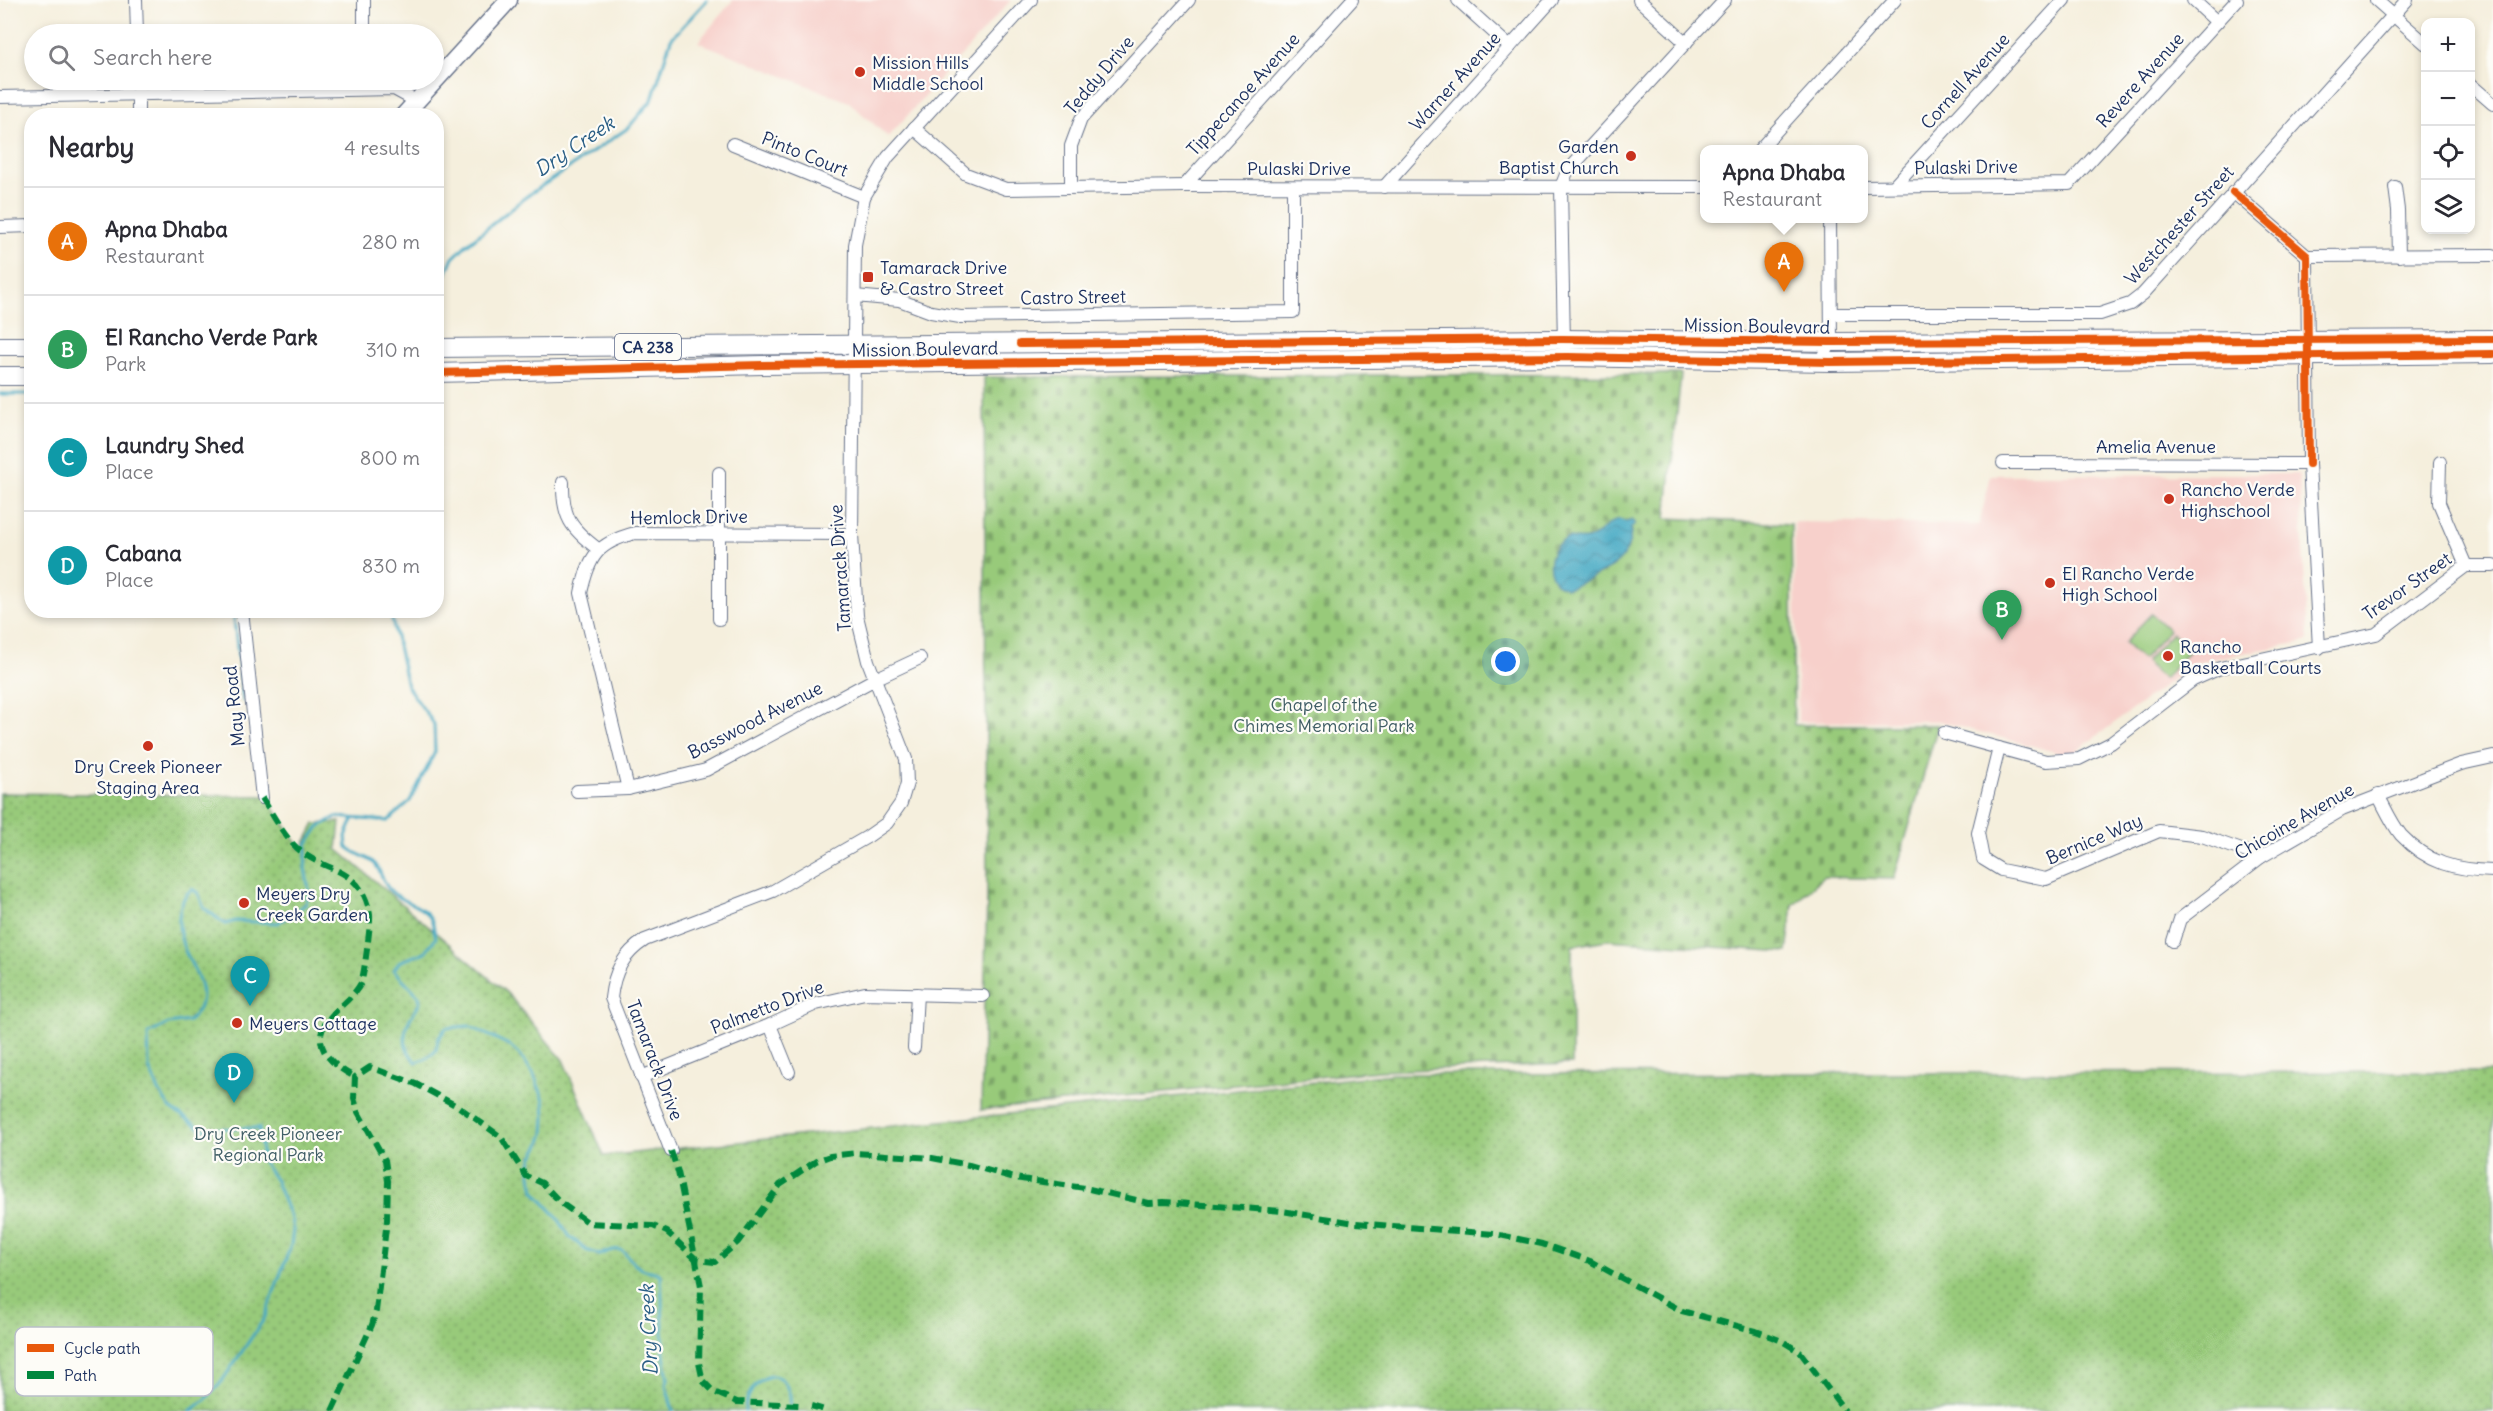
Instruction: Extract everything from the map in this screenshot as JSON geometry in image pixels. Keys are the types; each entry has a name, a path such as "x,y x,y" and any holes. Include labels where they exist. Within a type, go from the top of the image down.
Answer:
{"main road":[{"path":"444,71 509,0"},
{"path":"410,108 426,90"},
{"name":"Mission Boulevard","path":"444,348 1562,339 2307,348 2493,354"},
{"name":"Mission Boulevard","path":"444,373 855,364 1568,357 1821,362 2307,348 2493,339"},
{"path":"0,346 24,346"},
{"path":"0,376 24,376"}],"street":[{"path":"136,0 137,24"},
{"path":"364,0 364,24"},
{"name":"Tamarack Drive","path":"670,1150 611,998 613,982 619,966 632,948 645,940 773,891 874,832 887,823 901,803 907,783 906,759 875,679 857,616 852,534 855,245 864,197 888,157 1031,0"},
{"name":"Teddy Drive","path":"1071,187 1071,146 1081,119 1190,0"},
{"name":"Tippecanoe Avenue","path":"1184,186 1352,0"},
{"path":"1458,0 1510,46"},
{"name":"Warner Avenue","path":"1384,187 1552,0"},
{"path":"1639,0 1686,43"},
{"path":"1568,357 1562,339 1561,187 1567,172 1725,0"},
{"path":"1764,145 1895,0"},
{"name":"Cornell Avenue","path":"1893,186 2064,0"},
{"path":"2193,0 2217,22"},
{"name":"Revere Avenue","path":"2069,184 2237,0"},
{"path":"2376,0 2421,40"},
{"name":"Westchester Street","path":"1831,314 2100,314 2130,304 2143,294 2407,0"},
{"path":"2475,88 2493,104"},
{"path":"138,90 138,108"},
{"path":"0,97 239,90"},
{"path":"396,90 416,101"},
{"name":"Pulaski Drive","path":"914,128 966,174 1006,189 1184,186 1700,187"},
{"name":"Pinto Court","path":"733,144 864,197"},
{"name":"Pulaski Drive","path":"1868,187 2069,184"},
{"name":"Castro Street","path":"855,296 899,300 931,312 960,316 1293,312 1293,187"},
{"path":"2395,187 2399,256"},
{"path":"2234,192 2307,256 2493,255"},
{"path":"1821,362 1831,342 1830,223"},
{"path":"0,227 24,226"},
{"path":"2307,256 2309,464 2319,648"},
{"path":"2440,462 2439,503 2466,567"},
{"name":"Amelia Avenue","path":"2003,463 2309,464"},
{"path":"719,473 719,619"},
{"path":"563,482 562,501 567,516 580,536 598,549 587,569 581,593 628,789"},
{"name":"Hemlock Drive","path":"598,549 616,538 635,533 852,534"},
{"name":"Trevor Street","path":"1944,733 2046,760 2079,759 2110,743 2193,680 2220,668 2376,634 2466,567 2493,566"},
{"name":"May Road","path":"243,618 262,798"},
{"name":"Basswood Avenue","path":"578,791 628,789 706,770 875,679 920,658"},
{"name":"Bernice Way","path":"1999,748 1978,833 1983,859 2001,870 2046,879 2158,831 2202,836 2260,857"},
{"name":"Chicoine Avenue","path":"2173,941 2180,919 2260,857 2343,810 2461,764 2493,757"},
{"path":"2378,795 2401,835 2431,859 2460,870 2493,871"},
{"name":"Palmetto Drive","path":"641,1077 770,1026 816,1004 864,993 983,996"},
{"path":"914,1048 917,994"},
{"path":"770,1026 789,1072"}],"shaded area":[{"name":"Mission Hills Middle School","path":"733,0 1011,0 888,137 849,102 698,42"},
{"name":"El Rancho Verde High School","path":"2299,474 2308,641 2196,662 2070,756 1939,721 1798,722 1794,522 1979,525 1991,475"}],"green space":[{"name":"Chapel of the Chimes Memorial Park","path":"1681,374 1666,518 1791,524 1794,725 1938,725 1894,879 1823,877 1793,905 1787,952 1607,940 1572,946 1572,1064 1379,1071 981,1110 987,898 984,377"},
{"name":"Rancho Basketball Courts","path":"2151,614 2169,630 2142,660 2124,643"},
{"name":"Rancho Basketball Courts","path":"2172,633 2190,649 2164,679 2145,662"},
{"name":"Dry Creek Pioneer Regional Park","path":"0,793 266,796 301,850 315,824 340,822 337,849 507,993 563,1060 604,1156 1393,1074 2493,1072 2493,1411 0,1411"}],"water":[{"path":"1619,519 1627,522 1632,520 1635,524 1631,528 1630,541 1620,560 1604,572 1572,587 1566,588 1556,583 1550,570 1550,557 1557,546 1569,538 1579,540 1593,537"}],"waterway":[{"name":"Dry Creek","path":"444,279 452,259 464,247 527,196 628,128 652,100 671,39 707,0"},
{"path":"0,394 24,394"},
{"path":"234,618 243,701"},
{"path":"213,1391 264,1319 291,1245 293,1230 291,1219 276,1181 263,1162 259,1128 202,1129 170,1108 159,1091 149,1068 148,1034 168,1024 189,1021 200,1006 202,998 199,982 183,945 179,923 183,900 192,889 198,893 204,908 225,924 236,921 278,923 306,904 309,890 305,868 307,844 319,827 336,817 388,821 410,801 435,752 434,724 407,686 392,618"},
{"name":"Dry Creek","path":"353,820 346,836 347,847 375,864 389,889 424,911 433,923 436,938 425,952 399,962 394,970 419,996 420,1003 410,1018 405,1032 406,1047 410,1055 416,1062 425,1059 436,1051 438,1039 446,1028 469,1026 509,1045 519,1054 533,1073 544,1100 544,1133 532,1158 530,1169 534,1191 557,1217 570,1237 586,1250 600,1255 622,1250 636,1265 661,1275 664,1356 668,1379 666,1385 673,1411"},
{"name":"Dry Creek","path":"745,1411 750,1393 762,1379 770,1376 777,1377 784,1382 790,1394 791,1411"},
{"path":"190,1411 209,1396"}],"marked path":[{"path":"262,798 293,844 304,854 349,877 365,898 370,920 361,983 327,1021 322,1030 321,1039 326,1055 339,1068 355,1077"},
{"path":"332,1411 372,1325 376,1311 387,1220 388,1181 385,1160 358,1112 354,1098 355,1077 370,1067 416,1084 459,1107 501,1137 526,1176 542,1183 561,1203 589,1223 653,1226 667,1232 697,1260 715,1262 738,1242 780,1185 816,1161 830,1156 856,1153 932,1158 969,1165 1014,1178 1085,1188 1149,1203 1164,1202 1282,1211 1355,1223 1495,1234 1542,1244 1590,1261 1682,1311 1756,1331 1782,1341 1800,1352 1845,1411"},
{"path":"671,1151 678,1172 701,1286 699,1363 703,1381 714,1392 737,1402 799,1405"},
{"path":"811,1406 828,1411"}],"cycle path":[{"path":"2233,192 2307,256 2309,464"},
{"path":"1020,344 1562,339 1831,342 2493,339"},
{"path":"444,373 762,365 1459,358 1568,357 1830,362 2493,354"}],"place":[{"name":"Mission Hills Middle School","path":"860,72"},
{"name":"Garden Baptist Church","path":"1631,156"},
{"name":"Tamarack Drive & Castro Street","path":"868,277"},
{"name":"Apna Dhaba","path":"1784,292"},
{"name":"Rancho Verde Highschool","path":"2169,499"},
{"name":"El Rancho Verde High School","path":"2050,583"},
{"name":"El Rancho Verde Park","path":"2002,640"},
{"name":"Rancho Basketball Courts","path":"2168,656"},
{"name":"Dry Creek Pioneer Staging Area","path":"148,746"},
{"name":"Meyers Dry Creek Garden","path":"244,903"},
{"name":"Laundry Shed","path":"250,1006"},
{"name":"Meyers Cottage","path":"237,1023"},
{"name":"Cabana","path":"234,1103"}]}
